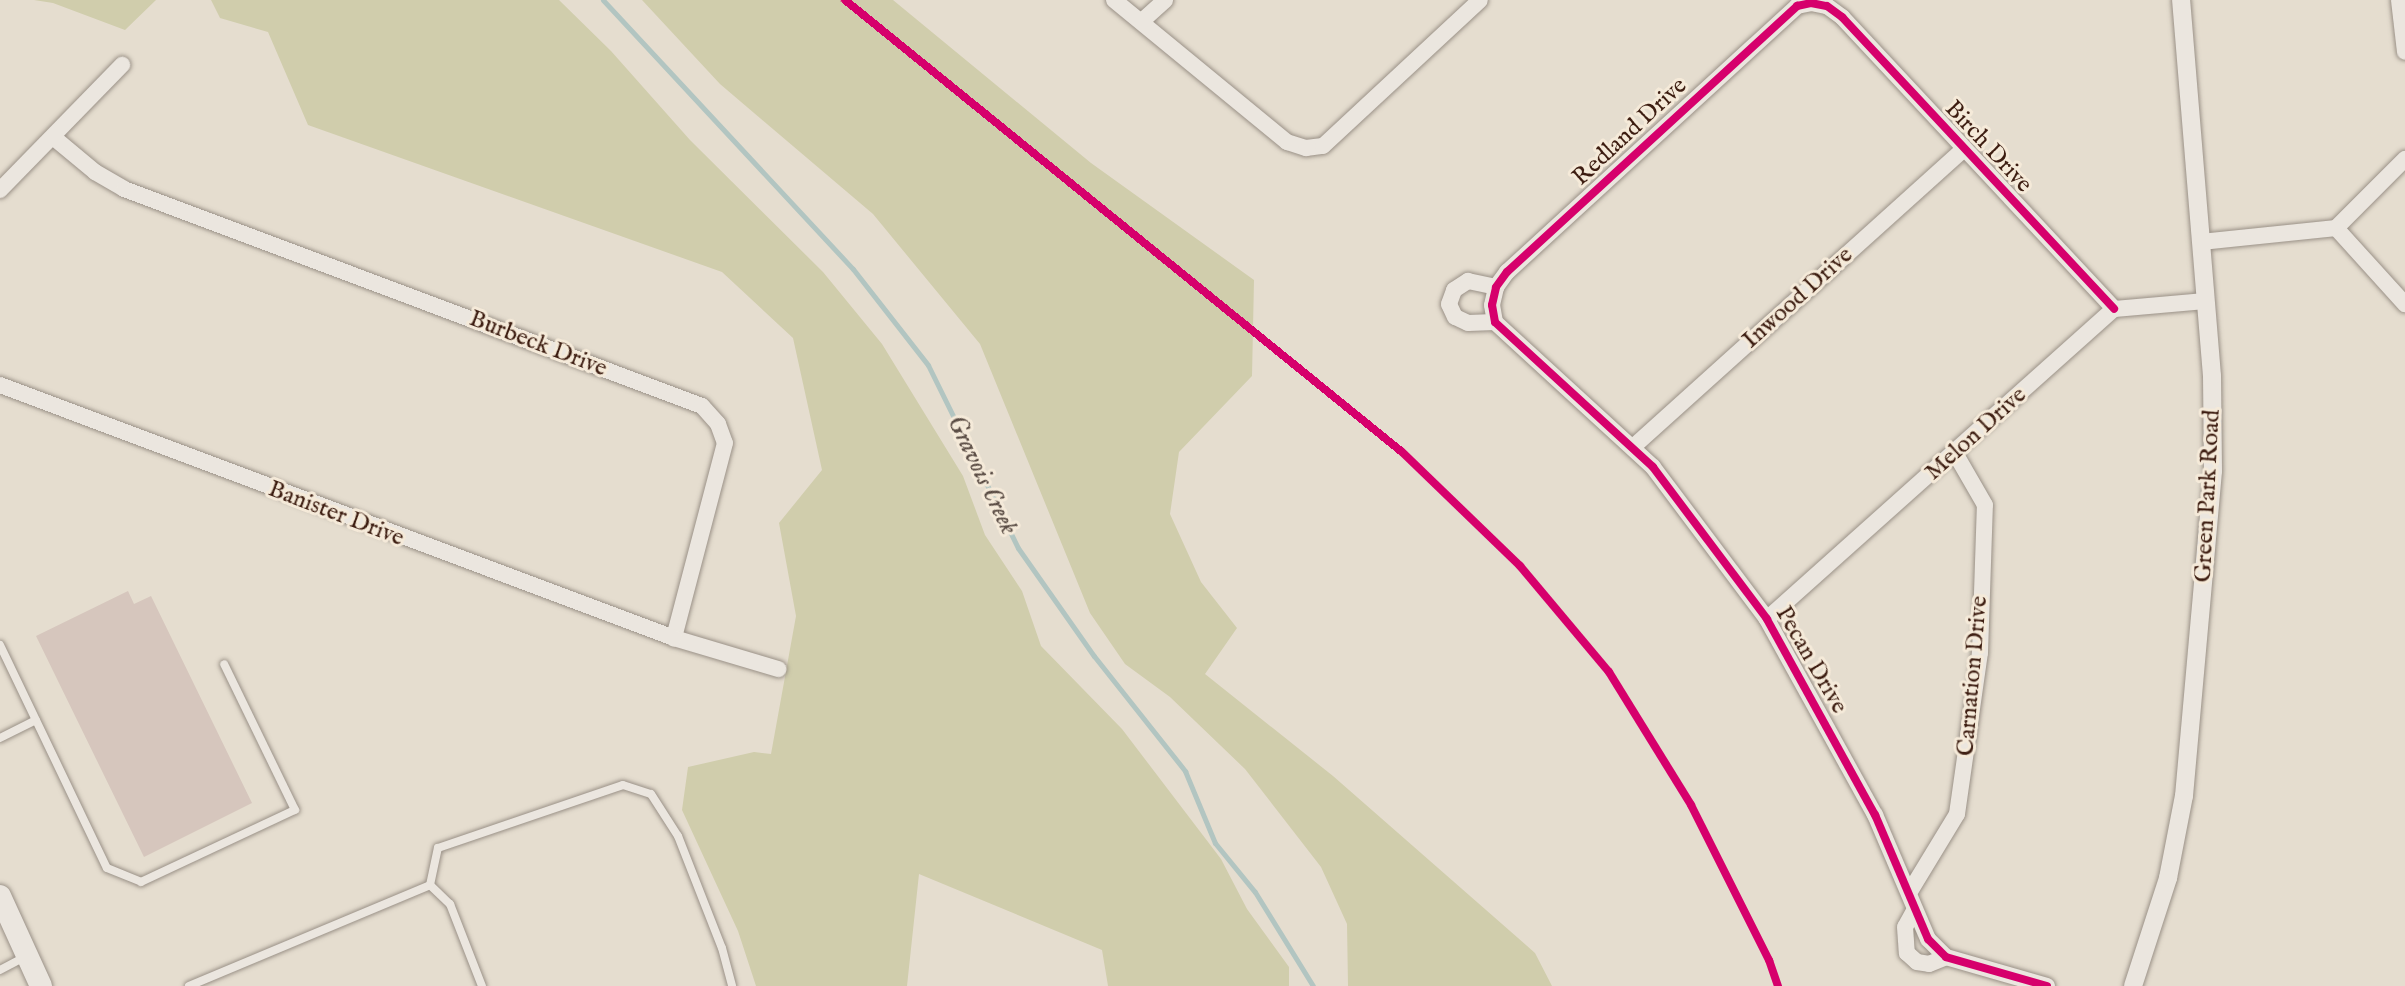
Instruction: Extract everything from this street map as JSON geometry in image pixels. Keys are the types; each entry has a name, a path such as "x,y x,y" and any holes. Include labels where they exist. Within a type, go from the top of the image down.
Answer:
{"main road":[{"path":"0,896 41,986"}],"street":[{"path":"1114,0 1287,142 1306,148 1323,146 1480,0"},
{"path":"1142,21 1165,0"},
{"name":"Green Park Road","path":"2133,986 2168,878 2190,746 2213,471 2214,423 2206,301 2181,0"},
{"path":"2399,0 2405,52"},
{"name":"Birch Drive","path":"1801,3 1835,6 1963,150 2114,309"},
{"name":"Redland Drive","path":"1495,322 1492,305 1496,287 1507,272 1801,3"},
{"path":"0,190 122,65"},
{"name":"Burbeck Drive","path":"53,137 95,172 124,189 702,406 718,424 725,443 674,638"},
{"name":"Inwood Drive","path":"1633,447 1963,150"},
{"path":"2201,242 2336,228 2405,159"},
{"path":"2336,228 2405,304"},
{"path":"1495,322 1468,323 1455,317 1449,304 1454,290 1468,281 1496,287"},
{"path":"2114,309 2206,301"},
{"name":"Melon Drive","path":"1767,619 2114,309"},
{"name":"Pecan Drive","path":"1495,322 1653,467 1767,619 1875,815 1928,939 1946,957 2047,986"},
{"name":"Banister Drive","path":"0,385 674,638"},
{"name":"Carnation Drive","path":"1909,893 1957,814 1980,653 1985,505 1955,453"},
{"path":"674,638 778,669"},
{"name":"Pecan Drive","path":"1914,911 1905,927 1907,953 1917,962 1929,964 1946,957"}],"lane":[{"path":"0,645 107,868 141,882 295,810 224,664"},
{"path":"0,738 36,720"},
{"path":"430,885 438,848 623,785 651,794 678,836 722,948 732,986"},
{"path":"189,986 430,885"},
{"path":"430,885 450,904 482,986"},
{"path":"0,970 27,956"}],"shaded area":[{"path":"34,0 156,0 125,30 53,3"},
{"path":"211,0 559,0 611,51 690,140 823,272 882,344 963,476 985,535 1022,591 1041,646 1122,729 1221,859 1247,909 1289,967 1289,986 1108,986 1102,950 919,874 907,986 756,986 738,931 682,810 688,767 754,752 771,754 796,616 779,523 822,470 793,338 722,272 308,125 268,32 220,18"},
{"path":"642,0 893,0 1091,163 1254,280 1252,376 1179,452 1170,514 1201,582 1237,628 1205,674 1333,776 1535,953 1552,986 1348,986 1347,924 1321,867 1245,769 1170,697 1125,664 1090,613 980,344 873,214 720,84"}],"building":[{"path":"128,591 134,604 151,596 252,803 144,857 36,636"}],"waterway":[{"name":"Gravois Creek","path":"603,0 853,269 928,365 1018,548 1094,656 1185,771 1215,843 1255,892 1313,986"}],"cycle path":[{"path":"845,0 1402,452 1520,566 1609,672 1691,805 1769,960 1778,986"},
{"path":"2047,986 1946,957 1928,939 1875,815 1767,619 1653,467 1495,322 1492,305 1496,287 1507,272 1797,6 1811,3 1827,6 1842,17 2114,309"}]}
